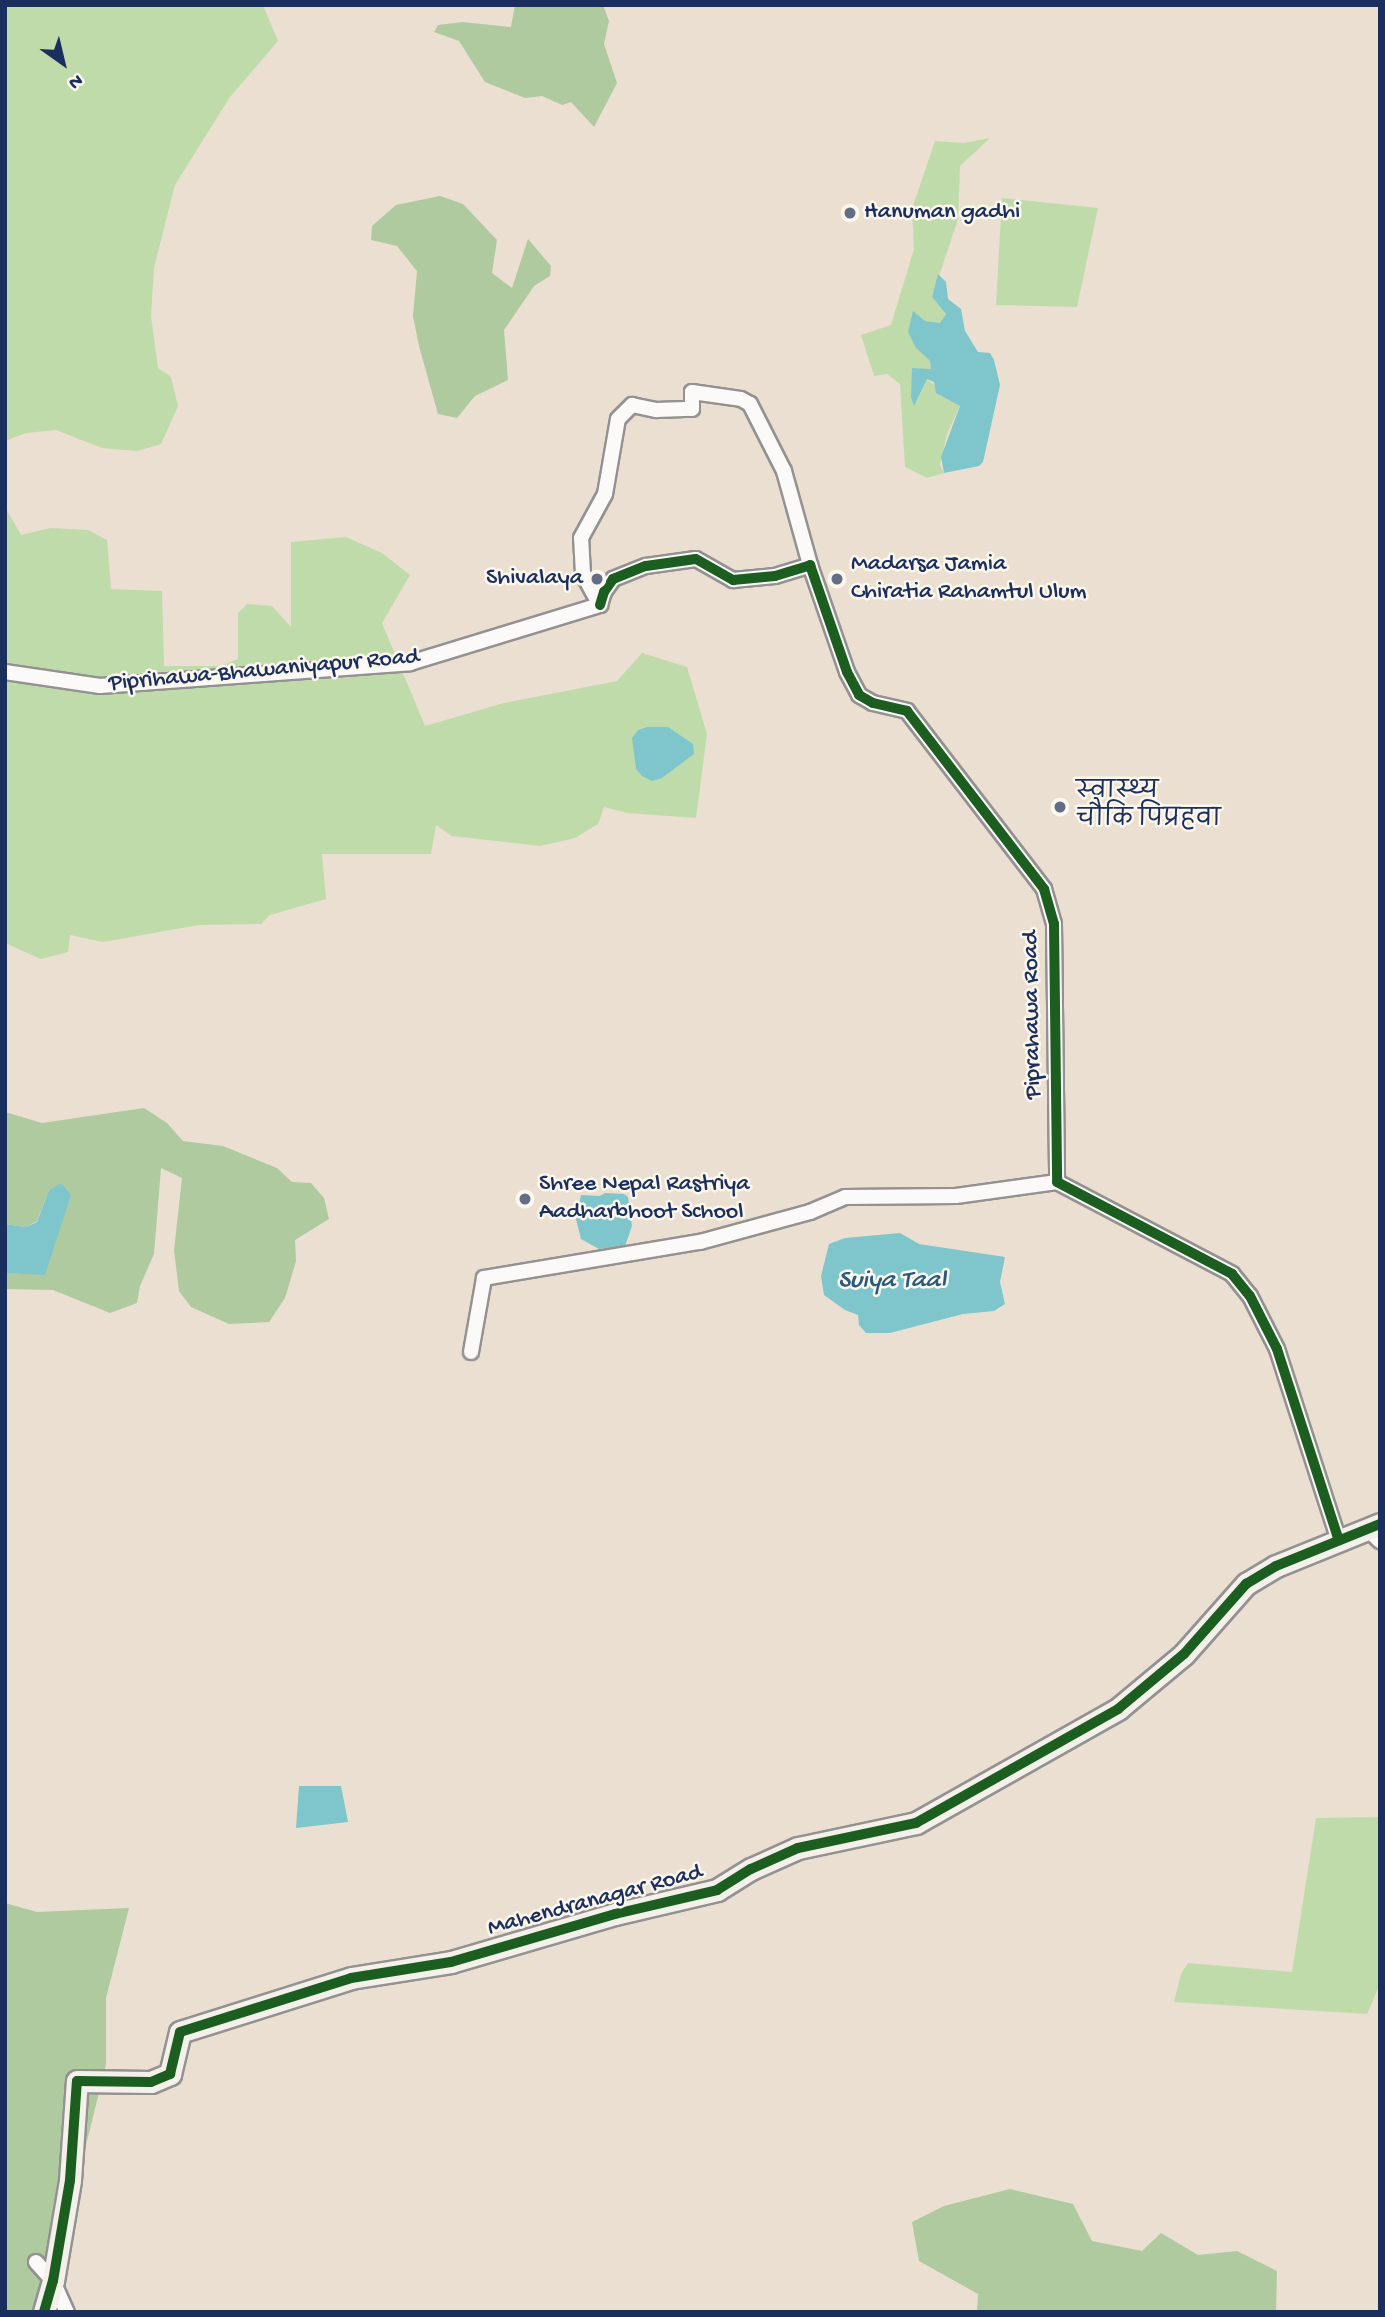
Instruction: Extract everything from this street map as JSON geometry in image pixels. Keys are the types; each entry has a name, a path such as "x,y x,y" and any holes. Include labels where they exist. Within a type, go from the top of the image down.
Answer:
{"street":[{"path":"692,392 741,399 750,404 784,471 810,565 775,576 733,580 696,559 646,566 614,579 604,593 600,605 583,574 581,538 605,494 618,419 632,405 656,410 692,409 692,392"},
{"name":"Piprahawa Road","path":"810,565 847,672 859,695 873,704 907,711 1044,889 1054,924 1057,1182"},
{"name":"Piprihawa-Bhawaniyapur Road","path":"5,672 100,686 410,663 600,605"},
{"path":"471,1352 484,1278 700,1242 810,1212 845,1197 956,1196 1057,1182 1232,1274 1250,1296 1277,1349 1338,1538"},
{"name":"Mahendranagar Road","path":"44,2312 53,2281 70,2179 77,2081 151,2082 170,2074 180,2032 351,1978 451,1962 615,1914 718,1890 751,1869 798,1848 916,1824 1118,1709 1184,1654 1246,1584 1276,1566 1338,1538 1376,1531"},
{"path":"36,2262 53,2281 67,2312"}],"green space":[{"path":"5,5 263,5 278,41 230,97 175,185 154,268 151,316 158,368 171,377 178,406 161,444 137,451 102,448 56,430 26,433 5,441"},
{"path":"515,5 603,5 609,21 604,44 617,83 594,127 571,102 562,105 542,96 525,98 485,82 459,41 434,32 438,25 463,22 511,27"},
{"path":"990,138 960,166 958,219 932,297 946,314 941,323 925,321 916,348 930,361 931,370 912,368 915,404 927,379 960,406 947,434 940,465 944,473 927,478 905,467 900,384 887,374 874,376 861,335 891,325 914,249 912,209 935,141 964,143"},
{"path":"440,196 463,204 497,240 492,273 512,288 528,239 551,266 550,276 534,286 504,330 508,380 475,396 457,418 438,414 419,346 413,316 417,271 397,246 371,240 372,226 396,205"},
{"path":"1002,198 1098,208 1077,307 996,305"},
{"path":"5,507 21,535 50,528 88,530 107,540 111,589 162,591 164,666 220,666 238,659 238,613 247,604 272,606 291,627 291,542 346,537 382,553 410,575 382,623 425,726 504,703 617,681 642,653 687,667 707,734 696,818 627,813 604,807 598,824 575,838 540,846 452,836 436,825 431,854 322,854 326,899 270,915 261,924 199,925 103,942 70,935 68,952 41,959 5,943"},
{"path":"144,1108 167,1123 183,1141 223,1146 277,1168 292,1182 311,1183 324,1198 329,1219 295,1240 296,1261 285,1298 269,1322 229,1324 191,1307 179,1291 174,1250 182,1178 161,1168 154,1254 140,1286 137,1303 110,1313 53,1290 5,1289 5,1273 45,1274 62,1183 49,1190 37,1221 26,1227 5,1224 5,1112 42,1123"},
{"path":"1380,1817 1380,1984 1367,2014 1174,2002 1181,1974 1188,1963 1292,1972 1316,1818"},
{"path":"5,1903 37,1912 129,1908 106,1998 106,2064 45,2312 5,2312"},
{"path":"1010,2189 1073,2204 1092,2241 1142,2251 1161,2233 1198,2255 1237,2251 1277,2271 1276,2312 977,2312 978,2294 919,2261 912,2222 944,2206"}],"water":[{"path":"938,274 946,282 948,299 961,309 965,331 978,352 990,353 994,360 1000,385 983,462 979,466 944,473 941,457 960,406 936,393 934,382 927,379 914,406 911,397 912,368 931,369 930,361 916,348 908,332 913,311 925,321 940,323 946,314 932,297"},
{"path":"668,727 693,744 694,754 662,778 652,781 636,769 632,738 638,730"},
{"path":"61,1183 71,1195 45,1275 5,1273 5,1224 26,1227 37,1222 49,1190"},
{"path":"605,1193 624,1194 628,1197 632,1226 625,1246 599,1249 581,1239 576,1219 581,1195 600,1196"},
{"name":"Suiya Taal","path":"900,1233 919,1244 1005,1257 1000,1282 1005,1304 994,1311 963,1314 890,1333 866,1333 859,1325 858,1315 845,1310 824,1295 821,1276 829,1244 845,1238"},
{"path":"299,1786 341,1786 348,1822 296,1828"}],"cycle path":[{"path":"600,605 604,592 613,579 646,566 696,559 733,580 775,576 810,565 847,672 859,695 873,703 907,711 1044,889 1054,924 1057,1182 1232,1274 1250,1296 1277,1349 1338,1538"},
{"path":"44,2312 53,2281 70,2180 77,2081 151,2082 170,2074 180,2032 351,1978 451,1962 615,1914 717,1890 751,1869 798,1848 916,1823 1118,1709 1184,1654 1246,1584 1276,1566 1380,1524"}],"place":[{"name":"Hanuman gadhi","path":"850,213"},
{"name":"Shivalaya","path":"597,579"},
{"name":"Madarsa Jamia Chiratia Rahamtul Ulum","path":"837,579"},
{"name":"स्वास्थ्य चाैकि पिप्रहवा","path":"1060,807"},
{"name":"Shree Nepal Rastriya Aadharbhoot School","path":"525,1199"}]}
